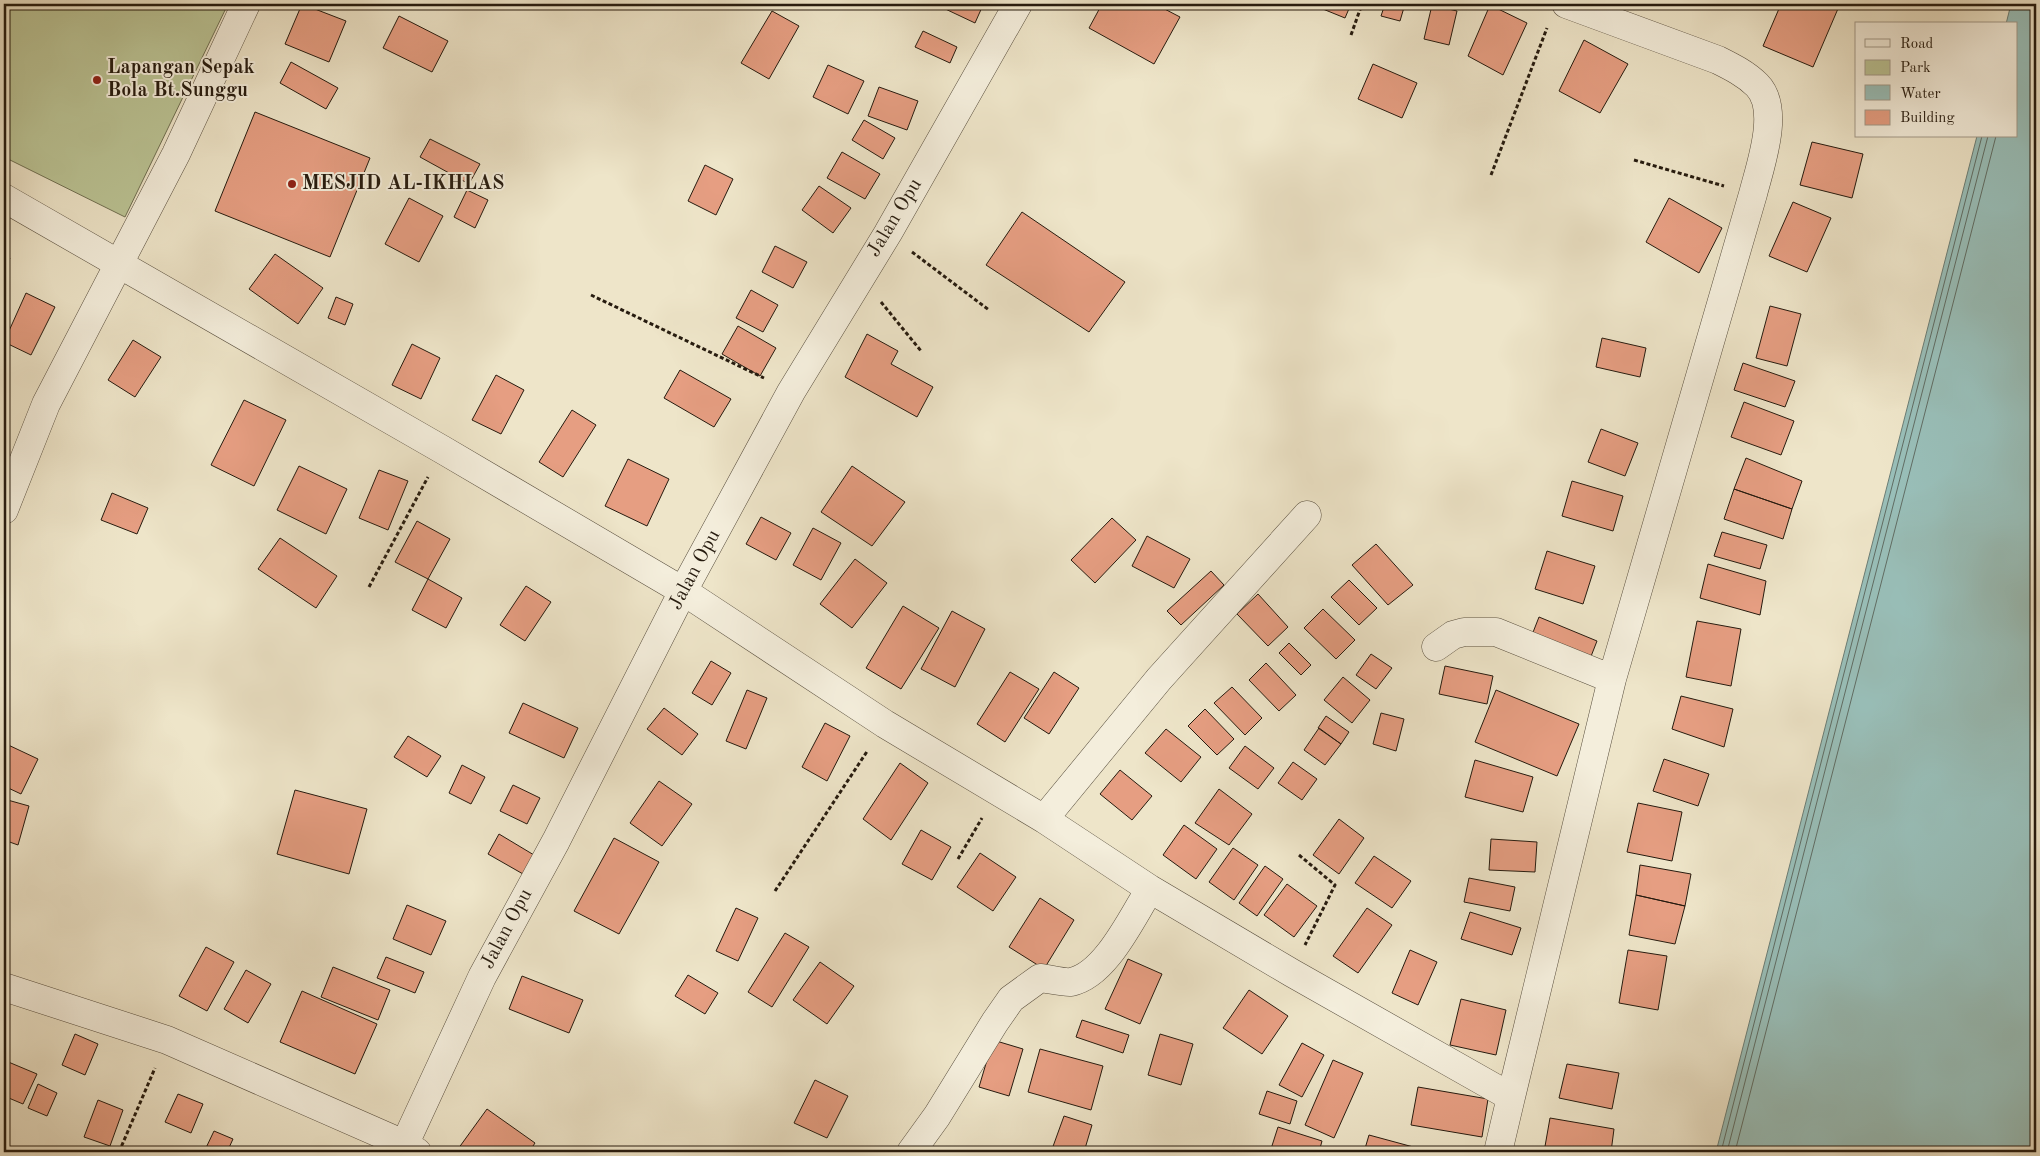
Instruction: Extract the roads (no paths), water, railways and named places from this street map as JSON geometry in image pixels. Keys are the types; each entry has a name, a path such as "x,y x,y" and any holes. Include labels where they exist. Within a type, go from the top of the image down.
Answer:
{"street":[{"path":"4,510 46,404 176,154 246,4"},
{"name":"Jalan Opu","path":"407,1149 482,977 556,841 683,591 792,392 888,233 1018,4"},
{"path":"1498,1152 1612,679 1753,194 1769,123 1766,103 1759,86 1741,72 1718,60 1557,13"},
{"path":"4,198 443,450 683,591 885,724 1044,819 1150,889 1292,973 1511,1097"},
{"path":"1044,819 1159,679 1308,515"},
{"path":"1436,647 1453,635 1464,632 1496,632 1612,679"},
{"path":"912,1152 938,1116 995,1022 1012,1000 1040,978 1069,982 1086,977 1102,962 1150,889"},
{"path":"4,987 167,1040 407,1149"}],"water":[{"path":"2011,4 2036,4 2036,1152 1716,1152 1976,138 2018,138 2018,22 2006,22"}],"place":[{"name":"Lapangan Sepak Bola Bt.Sunggu","path":"97,80"},
{"name":"MESJID AL-IKHLAS","path":"292,184"}]}
